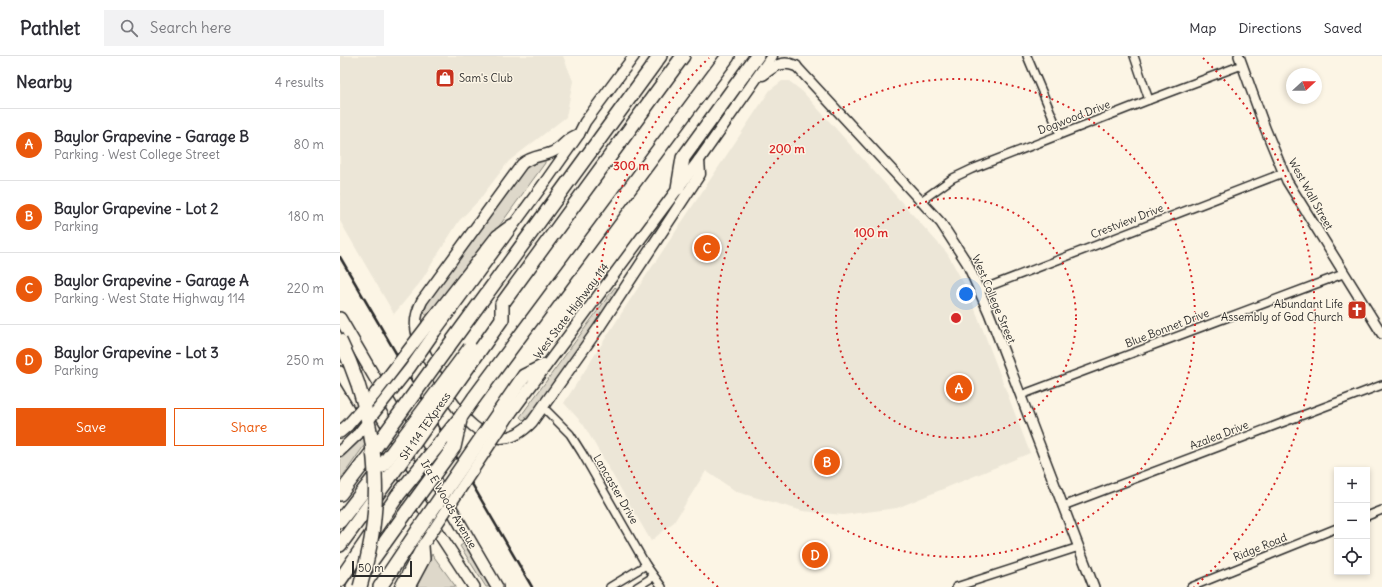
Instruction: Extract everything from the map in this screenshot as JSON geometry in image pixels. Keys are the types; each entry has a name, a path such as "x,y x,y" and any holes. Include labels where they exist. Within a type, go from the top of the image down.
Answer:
{"highway":[{"path":"340,494 660,56"},
{"path":"340,545 386,471 502,304 684,56"},
{"path":"340,580 398,495 460,418 728,56"},
{"path":"678,188 683,158 757,56"},
{"path":"343,338 364,405 372,442 375,480 374,519 360,587"},
{"path":"380,587 418,529 506,410 524,376 544,366"},
{"path":"353,587 454,448 460,418"},
{"path":"340,521 386,471"}],"main road":[{"path":"344,428 431,329 497,236 512,225 634,56"},
{"name":"West State Highway 114","path":"544,366 699,160 772,56"},
{"path":"794,56 796,66"},
{"path":"750,87 774,65 788,63 796,66"},
{"path":"579,134 568,138 556,150 535,156 522,164 422,301 416,319 416,328 420,342 437,376 460,412 475,428 487,435 498,438 518,434 532,422 600,326 700,174 699,160"},
{"name":"Ira E Woods Avenue","path":"340,318 343,338 357,347 497,587"},
{"path":"340,451 358,434 410,368 431,329"},
{"path":"340,356 357,347"},
{"name":"Ira E Woods Avenue","path":"340,372 474,587"},
{"path":"340,383 350,389"},
{"path":"400,587 424,543 506,410"},
{"path":"445,542 445,554 466,587"},
{"path":"409,587 424,559 424,543"}],"street":[{"path":"1027,56 1060,134"},
{"path":"1134,56 1149,100"},
{"name":"West Wall Street","path":"1239,56 1283,173 1343,274 1382,334"},
{"name":"West College Street","path":"796,66 921,201 953,238 980,290 1094,587"},
{"name":"Dogwood Drive","path":"921,201 953,178 972,169 1149,100 1242,66"},
{"name":"Crestview Drive","path":"980,290 1283,173"},
{"name":"Blue Bonnet Drive","path":"1021,395 1343,274"},
{"name":"Azalea Drive","path":"1063,506 1382,385"},
{"name":"Lancaster Drive","path":"543,407 570,434 646,566 662,587"},
{"path":"1370,515 1382,510"},
{"name":"Ridge Road","path":"1191,587 1334,529"},
{"path":"956,587 1079,547"},
{"path":"610,587 646,566"},
{"path":"637,587 653,577"}],"shaded area":[{"path":"340,56 563,56 573,81 566,117 509,161 479,200 459,221 419,284 394,314 340,221"},
{"path":"782,81 789,81 803,92 947,253 968,291 1030,453 897,508 843,515 803,511 737,492 706,471 674,522 651,541 583,424 564,403 630,300 770,90"},
{"path":"545,158 545,163 476,258 462,271 428,316 424,313 433,293 523,170 528,165"},
{"path":"615,287 619,290 581,345 542,400 523,420 520,417"},
{"path":"364,437 366,443 340,480 340,460"},
{"path":"465,543 491,587 486,587 460,546"},
{"path":"432,554 456,587 414,587 417,586"}],"railway":[{"path":"340,257 532,587"}],"place":[{"name":"Sam's Club","path":"445,78"},
{"name":"Baylor Grapevine - Garage A","path":"707,248"},
{"name":"Abundant Life Assembly of God Church","path":"1357,310"},
{"name":"Baylor Grapevine - Garage B","path":"959,388"},
{"name":"Baylor Grapevine - Lot 2","path":"827,462"},
{"name":"Baylor Grapevine - Lot 3","path":"815,555"}]}
